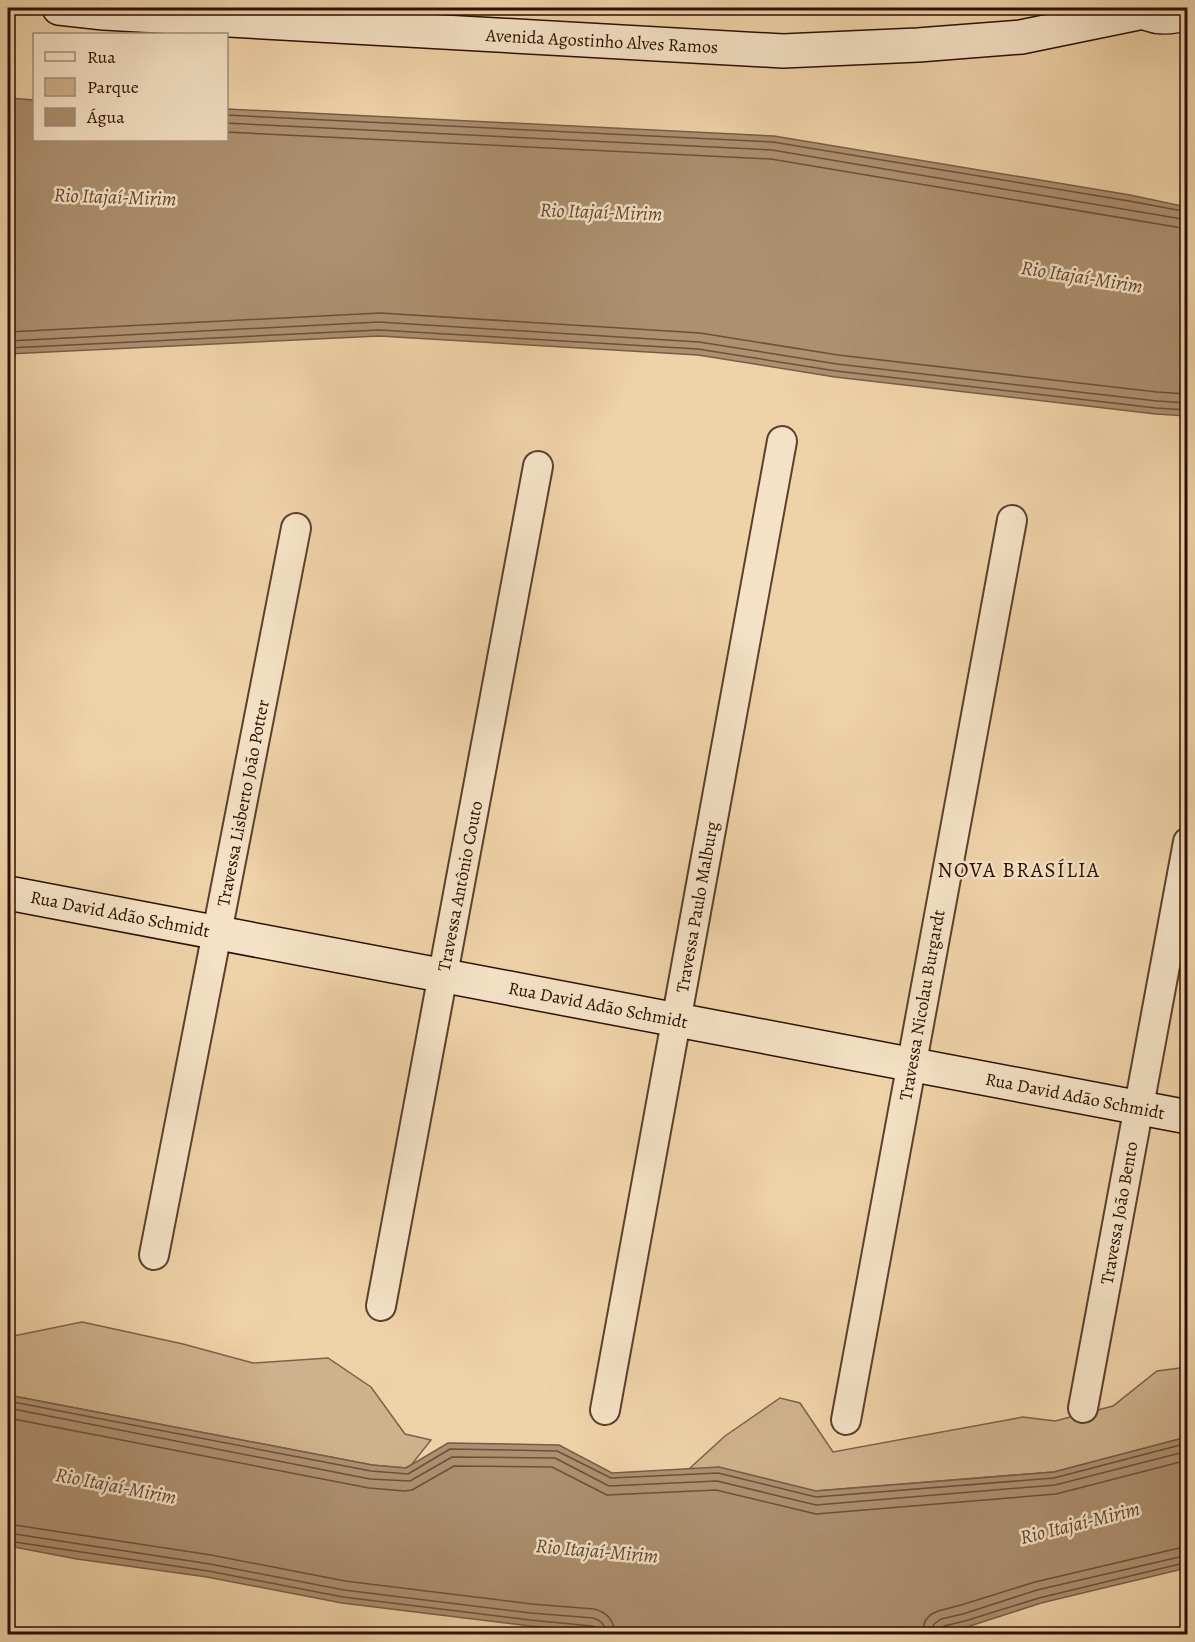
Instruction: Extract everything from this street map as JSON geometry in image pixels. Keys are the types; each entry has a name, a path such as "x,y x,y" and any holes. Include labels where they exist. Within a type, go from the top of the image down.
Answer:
{"main road":[{"name":"Avenida Agostinho Alves Ramos","path":"59,8 116,14 783,51 918,45 1021,37 1140,10"},
{"path":"1140,10 1154,16 1167,17 1179,16 1188,12"},
{"name":"Rua David Adão Schmidt","path":"8,893 1188,1117"}],"street":[{"name":"Travessa Paulo Malburg","path":"605,1410 782,441"},
{"name":"Travessa Antônio Couto","path":"381,1305 538,466"},
{"name":"Travessa Nicolau Burgardt","path":"846,1420 1012,520"},
{"name":"Travessa Lisberto João Potter","path":"154,1255 296,528"},
{"name":"Travessa João Bento","path":"1083,1408 1188,842"}],"green space":[{"path":"82,1322 183,1344 253,1363 328,1358 371,1387 405,1434 431,1440 412,1464 406,1468 372,1465 8,1395 8,1337"},
{"path":"1187,1367 1187,1437 1054,1472 815,1491 690,1468 725,1436 780,1398 800,1403 833,1452 1023,1417 1055,1421 1113,1406 1157,1371"}],"water":[{"name":"Rio Itajaí-Mirim","path":"8,98 33,100 33,141 228,141 228,109 774,136 1130,195 1187,207 1187,416 835,377 698,355 379,336 8,354"},
{"name":"Rio Itajaí-Mirim","path":"8,1395 372,1465 406,1468 448,1443 559,1445 612,1473 719,1467 816,1491 1054,1472 1187,1437 1187,1568 1041,1603 967,1627 927,1634 627,1634 530,1626 342,1603 207,1577 77,1559 8,1546"}],"district":[{"name":"NOVA BRASÍLIA","path":"1019,870"}]}
